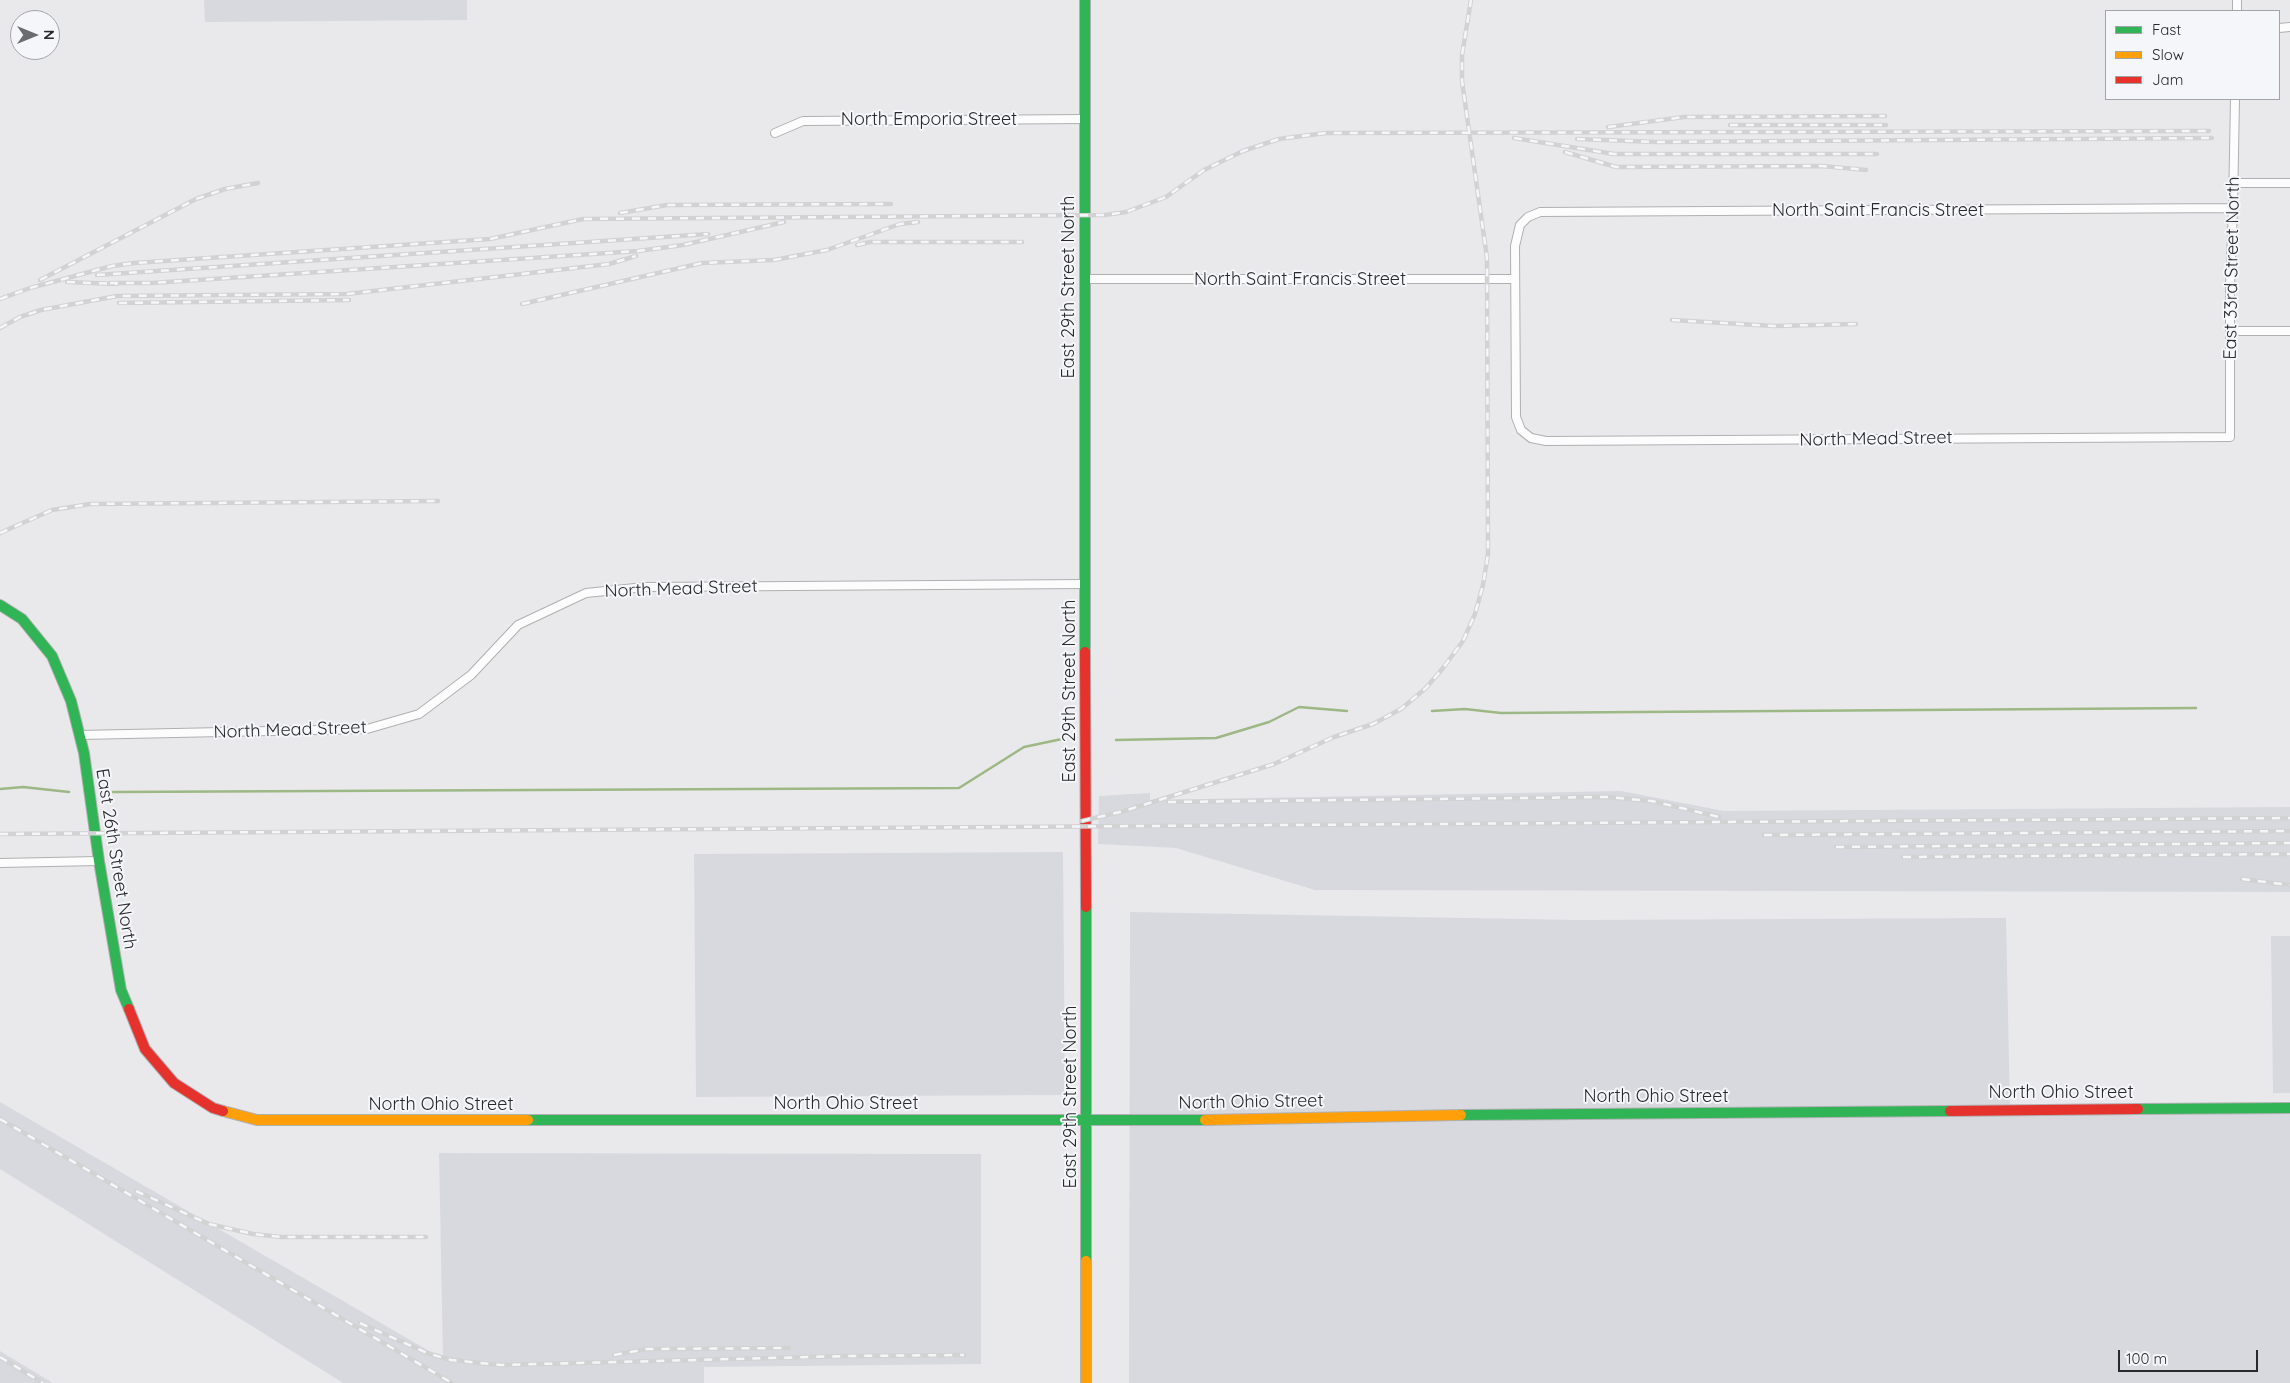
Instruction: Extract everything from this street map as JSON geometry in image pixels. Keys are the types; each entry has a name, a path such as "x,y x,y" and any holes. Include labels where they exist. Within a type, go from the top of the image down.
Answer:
{"street":[{"name":"East 29th Street North","path":"1085,0 1086,1383"},
{"name":"East 33rd Street North","path":"2230,437 2230,331 2235,100"},
{"name":"North Emporia Street","path":"775,133 803,121 1085,119"},
{"path":"2233,183 2290,183"},
{"name":"North Saint Francis Street","path":"1085,279 1515,279 1515,246 1520,226 1526,219 1540,212 1556,210 1907,212 2232,208"},
{"name":"North Mead Street","path":"1515,279 1516,417 1521,430 1531,438 1546,441 1578,442 2230,437"},
{"path":"2230,331 2290,331"},
{"name":"North Mead Street","path":"80,735 366,729 419,714 471,675 518,625 586,593 645,587 1086,584"},
{"name":"East 26th Street North","path":"0,605 22,619 52,656 71,701 80,735 120,990 145,1049 174,1083 214,1108"},
{"path":"0,864 99,862"},
{"name":"North Ohio Street","path":"214,1108 257,1120 1087,1121 1500,1114 2290,1108"}],"shaded area":[{"path":"204,0 467,0 467,20 205,22"},
{"path":"1621,791 1724,811 2290,807 2290,892 1315,890 1176,848 1098,844 1099,796 1150,793 1150,800"},
{"path":"1063,852 1065,1095 696,1097 694,854"},
{"path":"1130,912 1578,920 2006,918 2010,1109 2290,1108 2290,1383 1129,1383"},
{"path":"2271,936 2290,936 2290,1093 2273,1093"},
{"path":"0,1102 443,1359 439,1153 981,1154 981,1364 704,1367 704,1383 343,1383 0,1169"},
{"path":"0,1351 53,1383 0,1383"}],"waterway":[{"path":"1116,740 1216,738 1269,722 1299,707 1347,711"},
{"path":"1432,711 1465,709 1501,713 2196,708"},
{"path":"113,792 959,788 1024,747 1062,739"},
{"path":"0,789 23,787 69,792"}],"railway":[{"path":"1082,821 1124,811 1274,764 1334,737 1373,724 1401,709 1426,688 1463,641 1475,614 1483,585 1488,554 1487,258 1462,81 1462,55 1471,0"},
{"path":"1608,127 1684,117 1885,116"},
{"path":"1730,125 1886,125"},
{"path":"0,299 30,288 112,266 490,239 583,219 1105,215 1126,212 1166,197 1204,170 1243,151 1279,139 1326,133 2209,131"},
{"path":"1514,138 1614,154 1877,154"},
{"path":"1577,139 1657,142 2212,138"},
{"path":"1565,152 1616,167 1822,166 1866,170"},
{"path":"40,280 196,199 225,189 258,183"},
{"path":"620,213 667,205 891,204"},
{"path":"110,283 152,283 638,251 683,245 784,222"},
{"path":"522,304 702,263 774,260 827,250 900,224 918,222"},
{"path":"97,275 708,234"},
{"path":"857,245 870,242 1022,242"},
{"path":"0,328 20,317 41,310 117,296 347,294 609,264 636,256"},
{"path":"67,282 117,284"},
{"path":"119,303 349,300"},
{"path":"1672,320 1774,326 1856,324"},
{"path":"0,533 52,510 90,504 438,501"},
{"path":"1168,802 1607,797 1652,801 1719,817"},
{"path":"0,834 2290,818"},
{"path":"1764,835 2290,831"},
{"path":"1836,847 2290,843"},
{"path":"1903,857 2290,854"},
{"path":"2242,879 2290,885"},
{"path":"0,1119 452,1383"},
{"path":"136,1191 209,1224 253,1234 281,1237 426,1237"},
{"path":"360,1323 427,1353 451,1360 501,1365 847,1356 964,1355"},
{"path":"614,1355 647,1349 789,1348"},
{"path":"0,1357 43,1383"}],"traffic: fast":[{"path":"1085,0 1085,652"},
{"path":"0,605 22,619 52,656 71,701 84,753 99,861 121,990 129,1009"},
{"path":"1086,907 1086,1261"},
{"path":"2138,1109 2290,1108"},
{"path":"1461,1115 1950,1111"},
{"path":"528,1120 1205,1120"}],"traffic: slow":[{"path":"223,1111 257,1120 528,1120"},
{"path":"1205,1120 1461,1115"},
{"path":"1086,1261 1086,1383"}],"traffic: jam":[{"path":"1085,652 1086,907"},
{"path":"129,1009 145,1049 174,1083 213,1108 223,1111"},
{"path":"1950,1111 2138,1109"}]}
